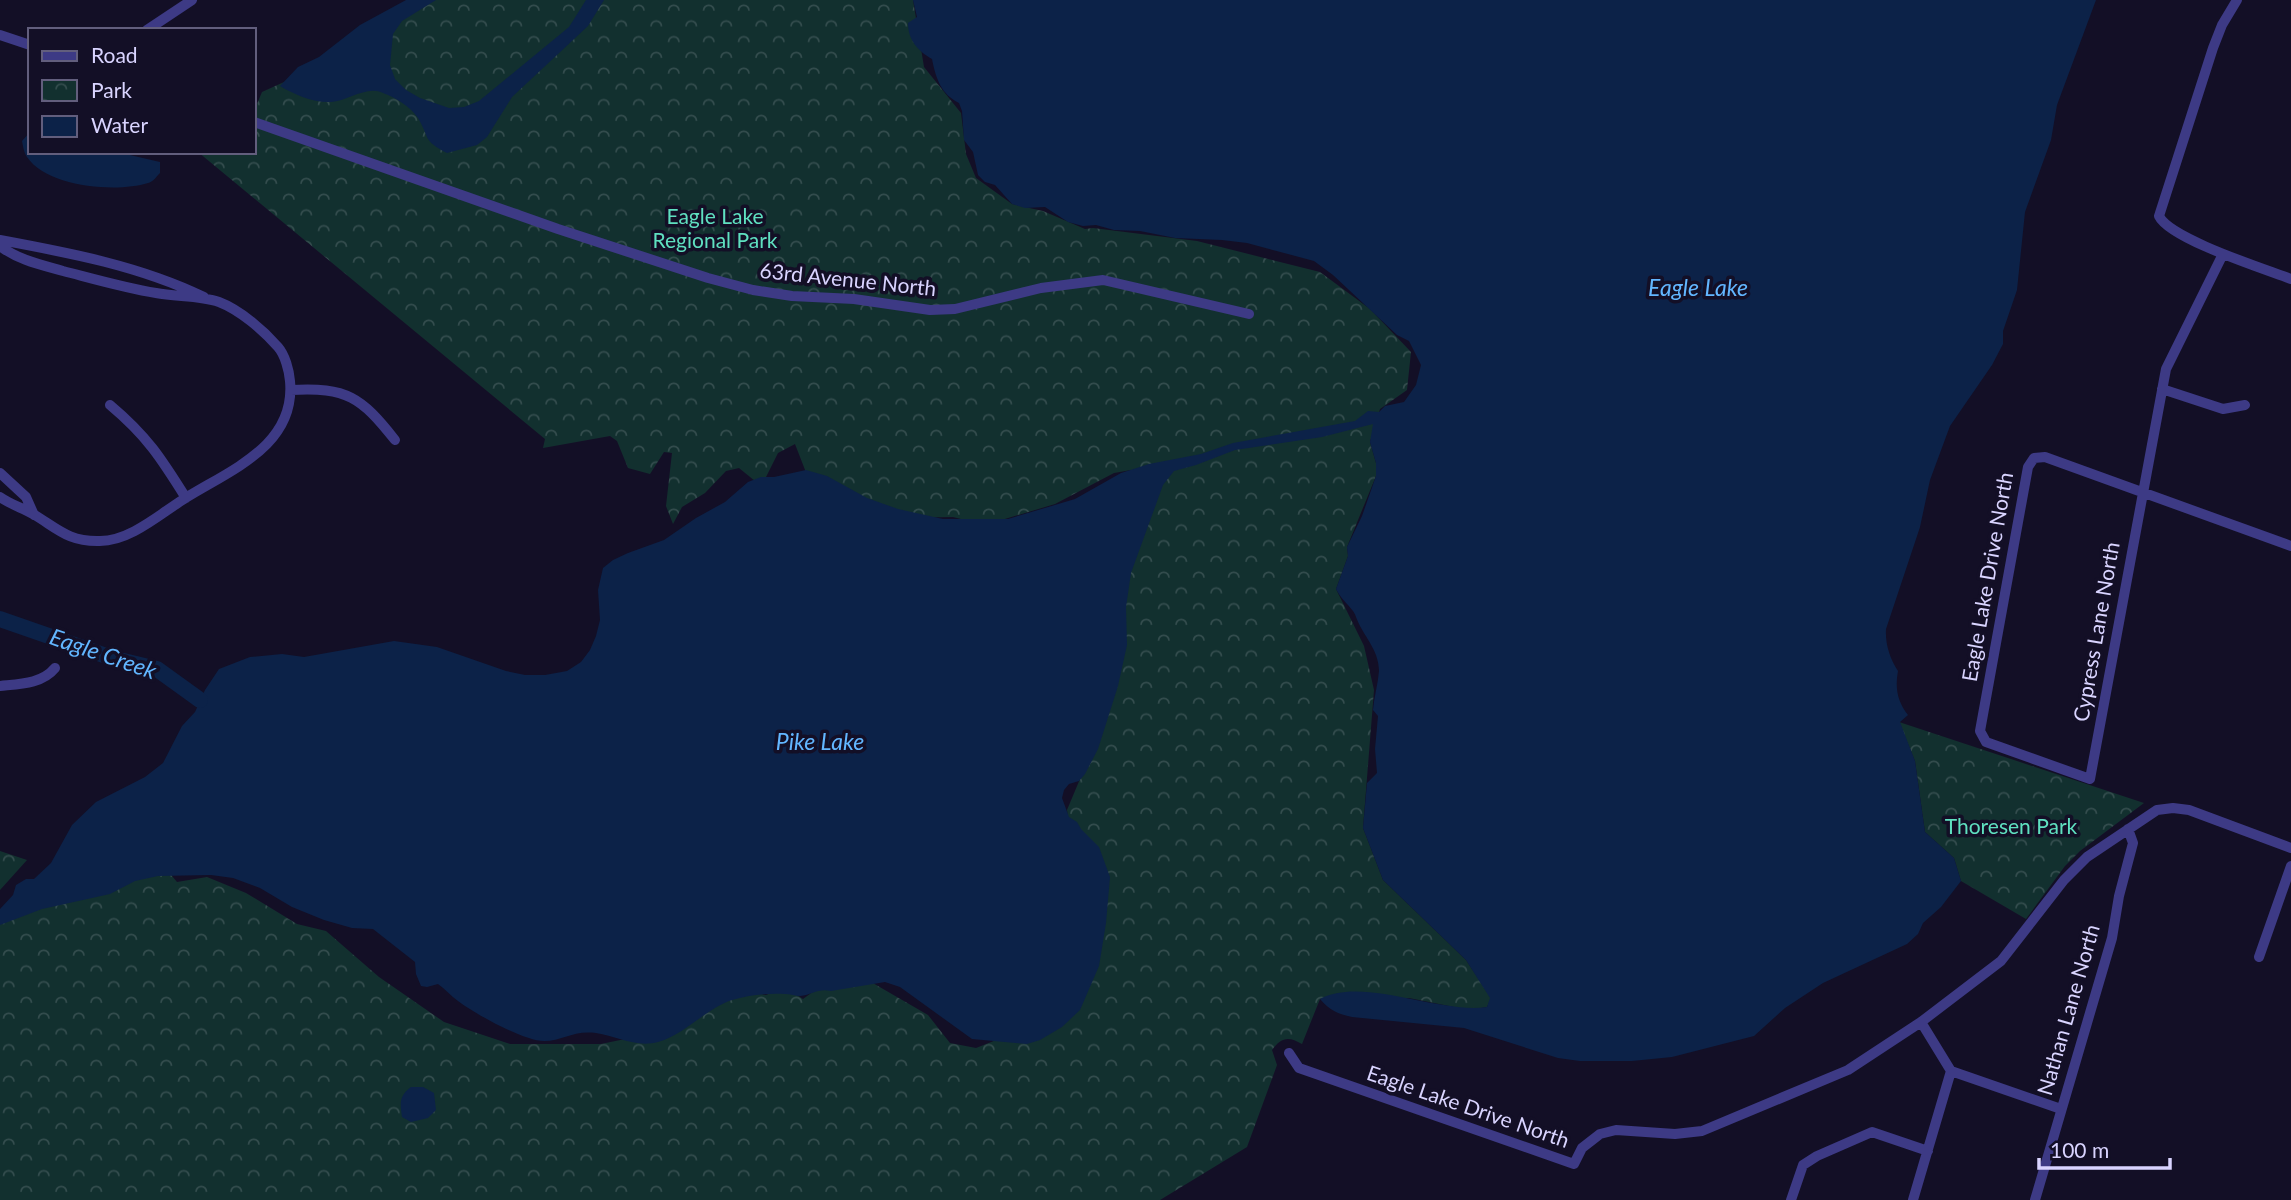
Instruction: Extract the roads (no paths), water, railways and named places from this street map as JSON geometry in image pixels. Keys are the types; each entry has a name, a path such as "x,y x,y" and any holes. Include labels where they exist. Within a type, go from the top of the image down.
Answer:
{"street":[{"path":"2237,0 2222,25 2213,48 2160,210 2162,221 2169,228 2223,254 2291,279"},
{"path":"150,28 187,1"},
{"path":"0,35 28,45"},
{"name":"63rd Avenue North","path":"256,123 596,242 753,290 792,296 854,299 930,310 955,309 1041,288 1103,280 1249,314"},
{"path":"0,240 119,265 172,281 235,310 280,349 290,376 291,390 286,420 257,453 129,533 104,541 67,535 55,531 34,515 0,497"},
{"path":"0,246 8,253 38,264 112,284 153,293 208,299"},
{"path":"2223,254 2175,349 2162,389 2142,492 2291,546"},
{"path":"2162,389 2223,409 2245,405"},
{"path":"291,390 331,390 352,397 381,421 395,440"},
{"path":"110,405 134,425 154,447 186,498"},
{"name":"Eagle Lake Drive North","path":"2090,779 1986,742 1981,737 1982,718 2030,461 2045,457 2142,492"},
{"path":"0,473 26,497 34,515"},
{"name":"Cypress Lane North","path":"2090,779 2142,492"},
{"path":"0,685 38,681 49,676 55,668"},
{"name":"Eagle Lake Drive North","path":"1289,1053 1299,1068 1574,1164 1582,1148 1600,1134 1616,1130 1689,1134 1702,1131 1848,1070 1921,1022 2001,961 2077,864 2157,810 2189,810 2291,848"},
{"name":"Nathan Lane North","path":"2035,1200 2112,938 2119,896 2133,843 2129,830"},
{"path":"2259,957 2291,866"},
{"path":"1921,1022 1951,1071 2061,1109"},
{"path":"1913,1200 1951,1071"},
{"path":"1791,1200 1803,1165 1866,1134 1879,1134 1928,1151"}],"water":[{"path":"406,0 436,0 402,21 393,34 390,65 395,79 406,90 420,98 449,108 464,107 479,101 569,27 586,0 604,0 588,26 512,97 487,137 477,145 447,153 430,141 411,110 383,93 364,92 325,102 305,98 280,86 298,67 319,57 360,25"},
{"name":"Eagle Lake","path":"913,0 2096,0 2057,105 2051,140 2025,212 2017,290 2003,331 2003,344 1992,365 1950,426 1930,480 1920,527 1886,629 1889,651 1898,671 1898,694 1908,715 1900,722 1915,761 1925,832 1954,858 1961,881 1941,907 1923,923 1918,934 1907,944 1823,983 1785,1008 1754,1036 1672,1057 1632,1061 1580,1061 1558,1058 1464,1028 1352,1017 1327,1006 1320,999 1338,993 1357,992 1379,993 1468,1008 1487,1007 1490,998 1466,960 1383,880 1363,828 1367,783 1377,773 1375,749 1378,716 1373,710 1379,665 1354,613 1336,589 1348,556 1347,547 1362,516 1376,476 1376,463 1370,442 1373,424 1322,437 1235,450 1174,471 1163,485 1131,573 1126,607 1127,645 1118,686 1098,749 1085,774 1079,781 1069,784 1062,798 1069,817 1077,822 1099,847 1110,877 1099,966 1080,1010 1062,1027 1040,1040 1027,1044 972,1039 900,987 885,982 831,991 822,990 800,996 772,994 738,998 722,1004 687,1028 658,1042 634,1043 588,1032 551,1041 535,1040 512,1032 476,1013 438,984 421,986 415,962 373,929 352,928 324,920 292,907 260,888 233,878 211,875 158,876 135,881 110,894 42,909 0,925 0,909 13,895 16,885 26,879 34,879 51,863 72,825 96,802 145,777 163,763 182,726 195,712 219,669 250,657 282,654 304,657 394,641 437,647 525,675 567,671 581,662 596,636 600,620 598,590 603,568 628,553 664,540 725,502 748,482 761,477 806,470 827,476 867,498 898,509 943,519 1008,519 1075,499 1121,473 1149,464 1201,454 1233,443 1355,421 1368,411 1379,412 1385,406 1404,402 1416,385 1421,365 1409,341 1397,335 1333,275 1314,261 1247,243 1175,238 1096,225 1083,226 1068,222 1045,207 1025,208 1012,204 995,185 985,182 978,175 973,152 964,140 959,103 944,90 932,59 918,49 910,35 908,23 917,17"},
{"path":"28,134 28,154 126,154 160,162 160,173 150,182 134,186 83,185 50,175 37,167 27,157 22,141"},
{"path":"411,1087 423,1087 434,1093 436,1110 428,1118 411,1122 402,1117 401,1100"}],"waterway":[{"name":"Eagle Creek","path":"0,619 115,659 157,669 200,700"}],"park label":[{"name":"Eagle Lake Regional Park","path":"715,229"},
{"name":"Thoresen Park","path":"2011,827"}],"water label":[{"name":"Pike Lake","path":"820,742"}]}
